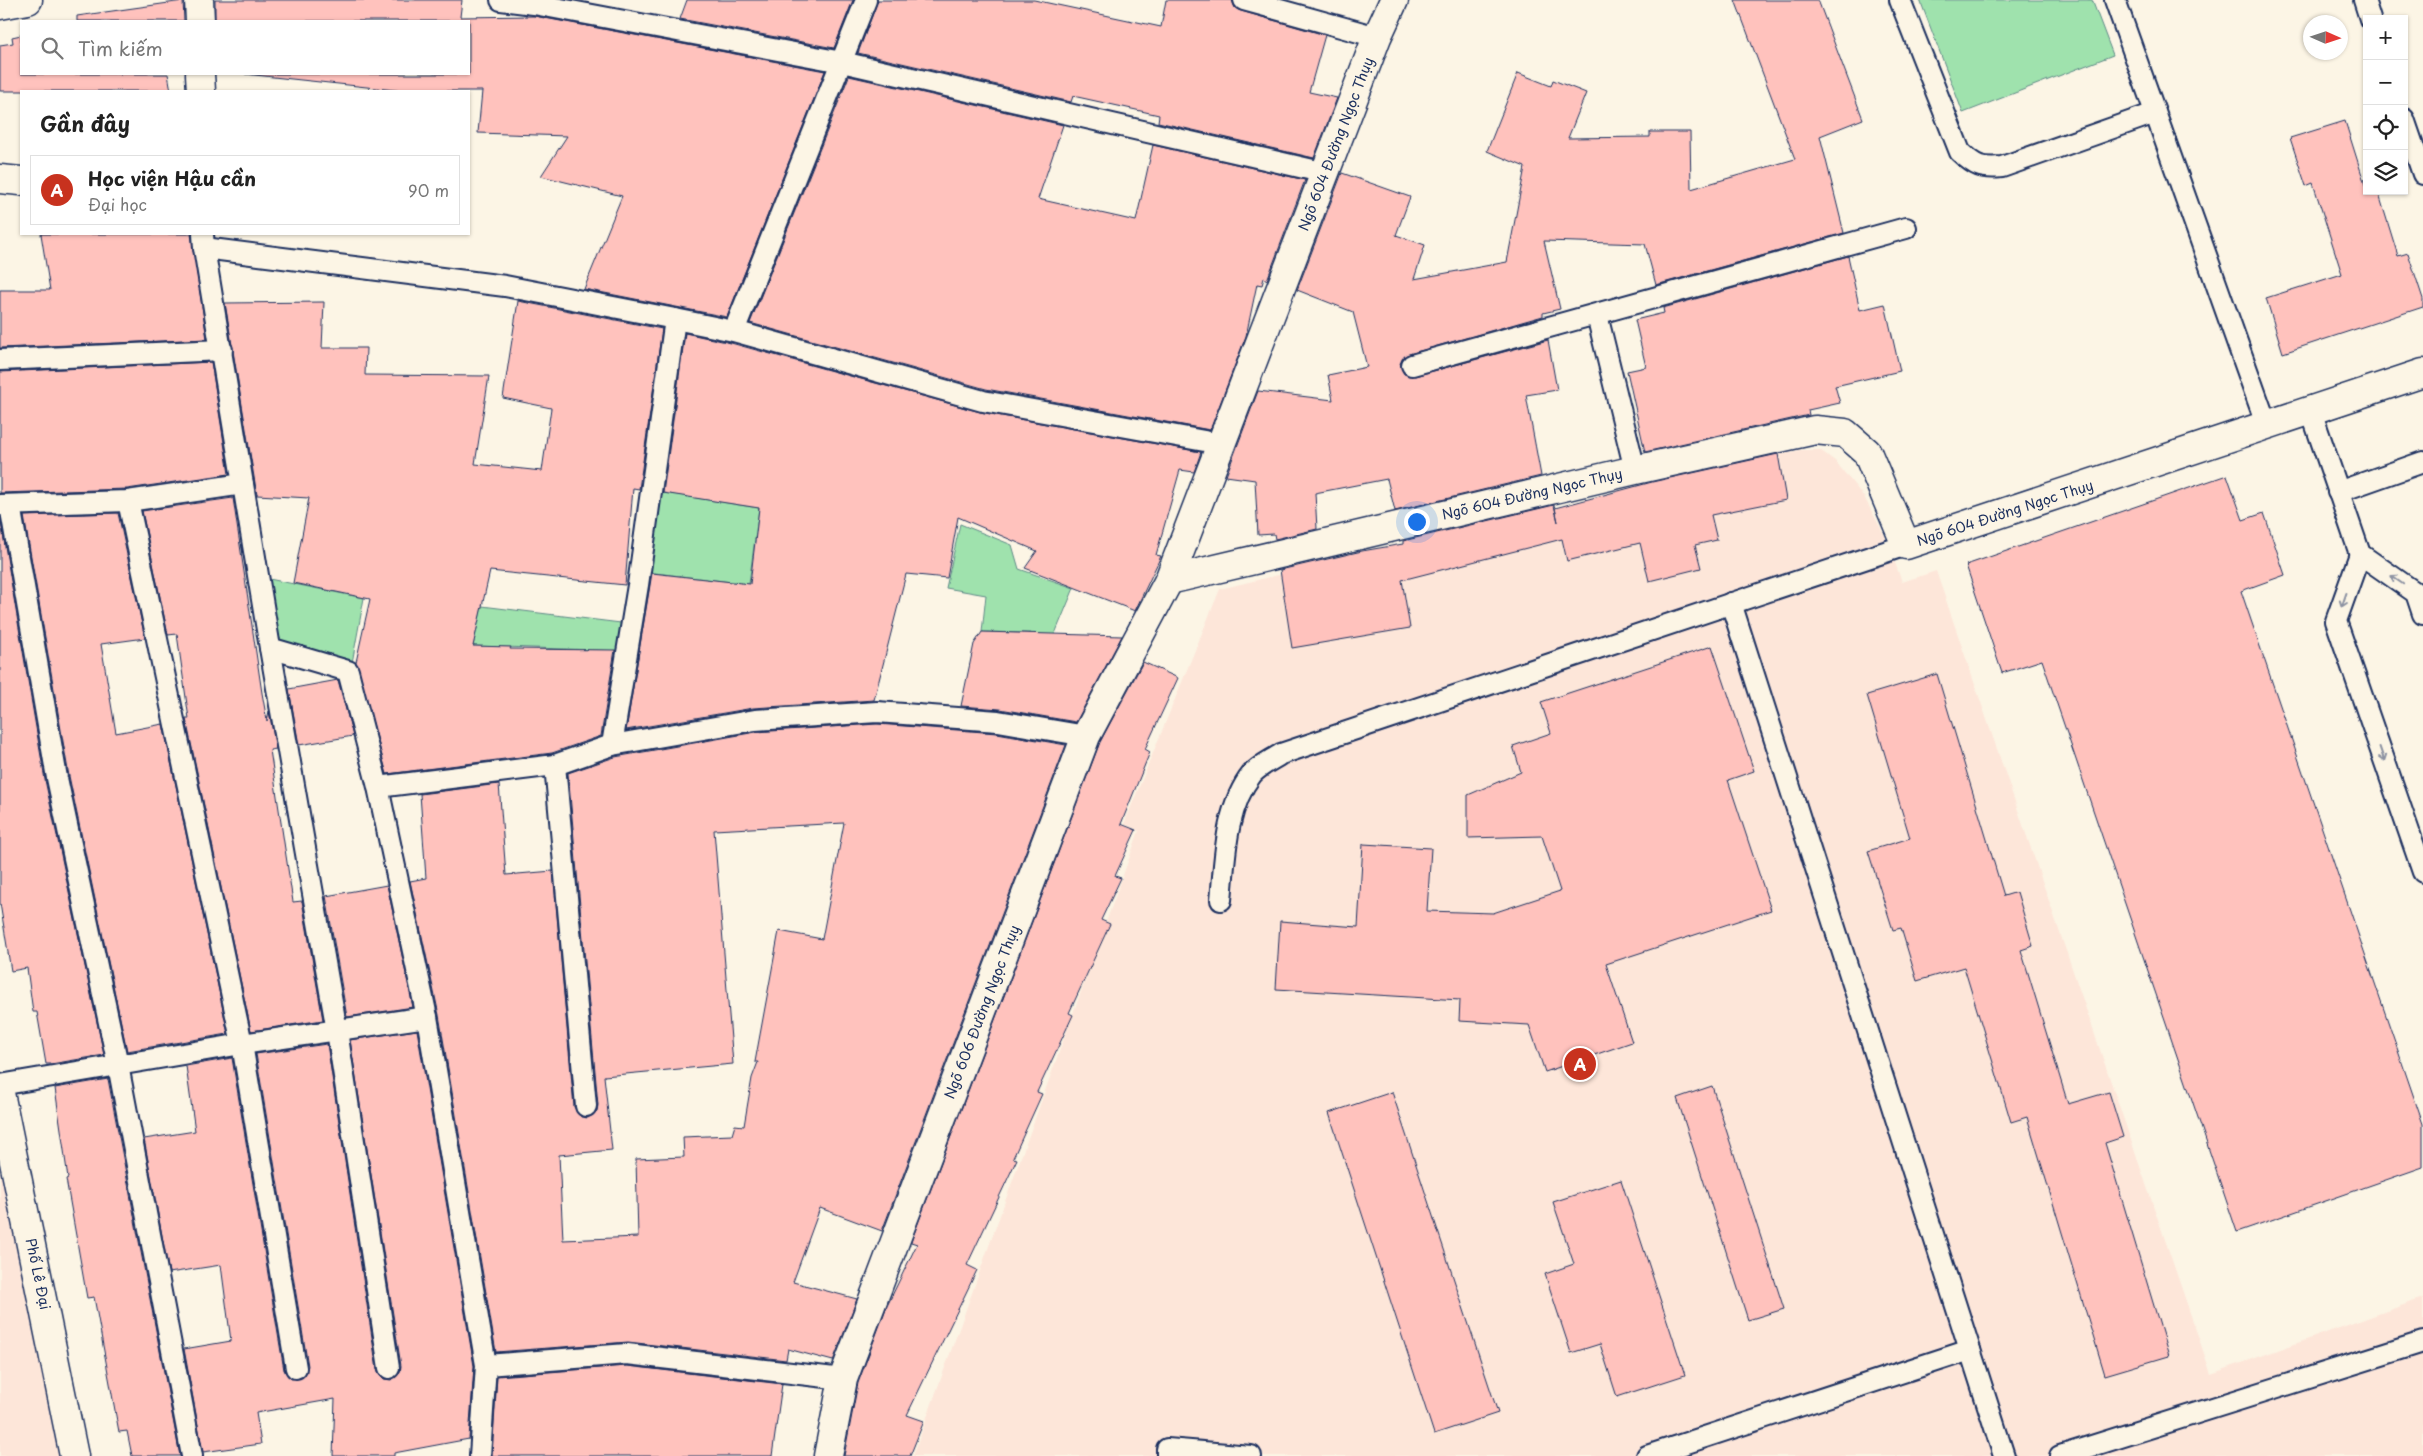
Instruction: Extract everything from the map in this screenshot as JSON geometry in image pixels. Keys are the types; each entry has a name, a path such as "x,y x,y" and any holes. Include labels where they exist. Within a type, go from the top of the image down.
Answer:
{"street":[{"path":"0,5 28,0"},
{"path":"199,0 200,20"},
{"name":"Ngõ 604 Đường Ngọc Thụy","path":"1169,580 1377,37 1394,0"},
{"path":"200,75 201,90"},
{"path":"0,179 20,181"},
{"name":"Ngõ 604 Đường Ngọc Thụy","path":"1169,580 1635,470 1815,430 1845,433 1867,452 1906,546 2423,373"},
{"name":"Ngõ 606 Đường Ngọc Thụy","path":"828,1456 842,1379 1086,736 1169,580"},
{"name":"Phố Lê Đại","path":"0,1093 74,1456"}],"lane":[{"path":"501,0 534,4 842,62 1326,173"},
{"path":"734,331 866,0"},
{"path":"1244,0 1377,37"},
{"path":"1900,0 1960,152 1972,164 1986,168 2002,167 2155,113"},
{"path":"2115,0 2268,426"},
{"path":"2364,0 2369,15"},
{"path":"2408,131 2423,174"},
{"path":"1412,365 1906,228"},
{"path":"388,1368 337,1032 270,648 203,241 505,286 675,319 734,331 983,401 1221,444"},
{"path":"1597,315 1635,470"},
{"path":"612,746 638,585 675,319"},
{"path":"0,360 222,350"},
{"path":"2311,410 2360,554 2416,594 2423,614"},
{"path":"2338,492 2423,462"},
{"path":"192,1456 118,1064 57,778 5,505 128,501 243,484"},
{"path":"128,501 242,1044 296,1368"},
{"path":"1221,900 1228,832 1238,799 1253,772 1281,754 1906,546"},
{"path":"2360,554 2336,621 2423,872"},
{"path":"1731,604 2004,1456"},
{"path":"270,648 348,671 378,787 428,1017 486,1365 480,1456"},
{"path":"378,787 555,765 612,746 754,720 878,712 998,720 1086,736"},
{"path":"555,765 586,1106"},
{"path":"0,1085 242,1044 337,1032 428,1017"},
{"path":"2060,1456 2423,1342"},
{"path":"1647,1456 1970,1350"},
{"path":"486,1365 627,1354 842,1379"},
{"path":"1167,1456 1167,1449 1251,1456"}],"shaded area":[{"path":"1799,450 1820,450 1835,461 1864,497 1885,536 1902,582 1936,571 2211,1374 2423,1298 2423,1456 913,1456 1139,831 1124,824 1220,589"},
{"path":"0,1094 61,1456 0,1456"}],"green space":[{"path":"1920,0 2092,0 2113,55 1963,113"},
{"path":"660,492 759,508 749,584 646,572"},
{"path":"960,524 1012,545 1019,569 1074,588 1047,653 1031,633 982,632 986,595 946,588"},
{"path":"259,577 364,598 352,663 269,643"},
{"path":"482,606 629,624 626,651 473,646"}],"building":[{"path":"215,0 462,0 460,17 534,16 825,71 727,317 584,289 622,196 541,176 567,136 478,133 482,91 395,90 254,75 470,75 470,20 215,20"},
{"path":"687,0 853,0 834,48 680,19"},
{"path":"878,0 1034,0 1161,27 1166,0 1232,0 1235,8 1241,11 1325,35 1309,92 1337,98 1314,158 1158,122 1159,115 1073,96 1071,102 858,53"},
{"path":"1735,0 1818,0 1863,119 1820,136 1844,233 1656,285 1645,244 1544,241 1560,309 1543,313 1543,316 1409,354 1400,363 1404,374 1415,376 1548,340 1557,390 1526,395 1541,476 1395,511 1387,479 1315,493 1317,529 1275,539 1274,534 1258,535 1255,480 1226,476 1258,391 1333,400 1328,375 1367,367 1353,312 1297,290 1342,173 1410,197 1396,235 1425,245 1414,279 1507,262 1525,167 1487,151 1518,73 1551,86 1553,80 1586,93 1568,138 1650,137 1650,132 1690,132 1691,189 1795,159"},
{"path":"183,1 184,20 77,20 77,16"},
{"path":"20,35 20,75 168,75 171,90 0,91 0,45 13,43 12,37"},
{"path":"849,76 1063,125 1038,199 1136,221 1153,145 1305,180 1267,280 1264,278 1262,285 1257,284 1246,336 1210,430 986,389 750,323"},
{"path":"2345,121 2363,178 2363,195 2379,195 2398,256 2408,253 2423,299 2423,307 2283,353 2266,298 2342,274 2313,183 2306,186 2290,138"},
{"path":"41,235 191,235 207,339 0,348 0,290 50,290"},
{"path":"1848,256 1860,310 1885,304 1900,371 1835,386 1840,403 1808,410 1809,415 1645,452 1627,371 1646,367 1635,320 1664,313 1663,308"},
{"path":"518,301 662,329 639,489 633,488 625,585 490,571 473,646 511,647 510,649 615,650 601,736 552,753 387,774 356,662 370,599 293,583 309,498 257,495 225,303 324,302 322,348 366,348 365,375 489,376 475,464 542,471 551,408 503,398"},
{"path":"685,333 731,343 980,412 1201,452 1194,472 1180,470 1156,555 1161,556 1135,611 1025,568 1037,551 958,517 947,578 906,574 874,700 753,708 626,730 652,573 750,584 759,508 663,493"},
{"path":"211,362 229,474 127,489 0,493 0,372"},
{"path":"1778,454 1786,500 1711,515 1717,540 1695,545 1701,568 1649,581 1640,543 1567,561 1562,539 1402,580 1410,628 1292,648 1280,570 1362,551 1403,544 1403,541 1554,505 1558,522 1555,508 1652,482"},
{"path":"2227,475 2243,520 2264,513 2285,575 2241,591 2423,1124 2423,1167 2237,1232 2042,660 2002,673 1966,565"},
{"path":"233,498 262,693 267,721 269,711 276,749 270,750 293,902 302,901 323,1020 251,1031 186,719 189,719 177,634 168,635 142,511"},
{"path":"118,513 145,638 101,644 116,733 163,724 228,1034 127,1051 69,776 24,516"},
{"path":"0,517 45,780 104,1055 51,1064 46,1064 37,1012 33,1012 27,968 11,971 0,903"},
{"path":"982,632 1122,636 1076,722 1000,709 961,706 974,644"},
{"path":"1712,646 1754,771 1728,780 1771,910 1606,964 1632,1042 1545,1072 1529,1025 1459,1021 1460,1000 1276,989 1280,921 1358,927 1363,844 1431,848 1427,911 1493,913 1560,891 1542,836 1468,838 1468,795 1521,772 1513,746 1551,733 1541,702"},
{"path":"1143,662 1178,678 1145,749 1150,752 1121,824 1136,830 1115,876 1121,878 1101,920 1110,924 1069,1013 1073,1015 1037,1092 1042,1094 1013,1158 1017,1159 967,1265 977,1270 907,1415 924,1421 910,1456 844,1456 858,1383 887,1306 917,1244 911,1242 1100,742"},
{"path":"1937,674 2004,896 2017,892 2033,946 2021,950 2068,1104 2109,1092 2123,1137 2105,1143 2169,1356 2105,1375 2027,1117 2011,1122 1964,967 1917,981 1901,928 1893,930 1868,851 1910,838 1867,695"},
{"path":"338,680 353,736 299,745 289,689"},
{"path":"877,724 997,733 1066,745 882,1231 820,1208 793,1282 857,1299 833,1361 788,1349 786,1360 628,1342 496,1352 439,1015 410,881 426,878 420,794 499,784 506,875 553,871 574,1107 581,1117 588,1118 597,1111 598,1105 568,773 615,757 756,732","holes":["844,823 822,939 779,931 755,1062 758,1062 752,1078 744,1126 735,1125 732,1135 683,1137 684,1157 636,1159 638,1237 563,1240 559,1155 612,1150 604,1076 733,1064 714,830"]},
{"path":"387,885 413,1007 347,1017 326,896"},
{"path":"417,1030 474,1366 469,1439 394,1453 394,1456 333,1456 335,1399 256,1413 261,1444 203,1452 184,1349 231,1341 221,1265 169,1273 144,1139 195,1131 186,1066 232,1058 284,1370 291,1379 303,1377 308,1366 256,1054 327,1044 377,1370 384,1379 391,1380 400,1373 401,1366 350,1040"},
{"path":"108,1079 180,1456 132,1456 127,1431 119,1432 94,1297 87,1298 66,1179 68,1178 55,1088"},
{"path":"1712,1086 1784,1309 1748,1320 1677,1098"},
{"path":"1392,1092 1498,1413 1434,1434 1329,1113"},
{"path":"1621,1180 1685,1375 1617,1397 1600,1344 1571,1353 1545,1274 1574,1264 1553,1202"},
{"path":"627,1366 782,1384 772,1456 492,1456 497,1376"}],"place":[{"name":"Học viện Hậu cần","path":"1580,1064"}]}
